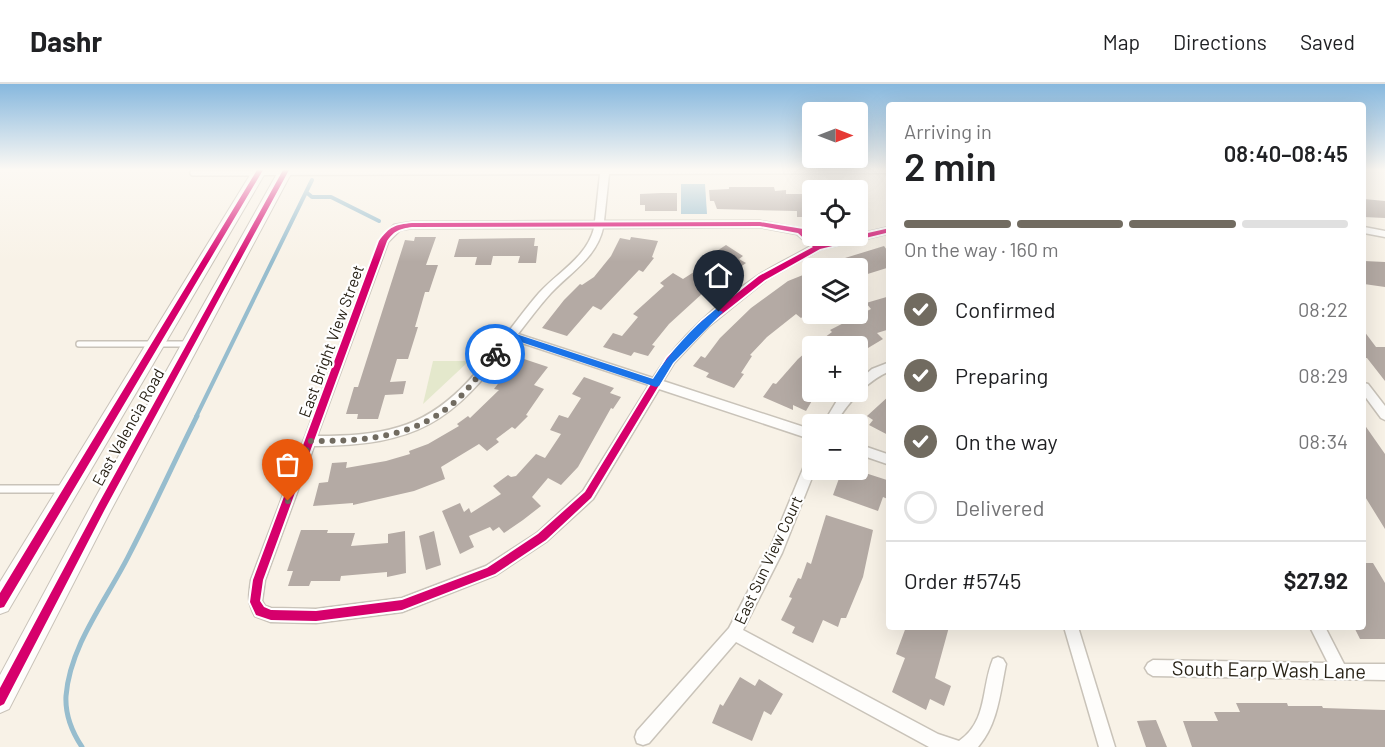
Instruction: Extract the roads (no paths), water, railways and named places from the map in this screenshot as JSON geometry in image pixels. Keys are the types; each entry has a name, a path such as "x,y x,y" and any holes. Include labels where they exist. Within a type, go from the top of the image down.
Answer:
{"main road":[{"name":"East Valencia Road","path":"0,603 241,201"},
{"name":"East Valencia Road","path":"0,700 190,344 269,201"}],"street":[{"path":"310,441 353,441 382,437 427,421 450,406 469,387 547,291 594,242 601,201"},
{"path":"598,225 760,224 800,231 818,247"},
{"name":"East Bright View Street","path":"598,225 412,225 391,228 383,241 258,580 255,602 260,611 271,615 316,616 402,605 491,571 542,537 588,495 656,383"},
{"path":"1366,230 1385,234"},
{"path":"656,383 670,360 705,323 762,278 818,247 886,231"},
{"path":"510,335 802,431"},
{"path":"868,379 886,368"},
{"path":"1366,390 1385,415"},
{"path":"868,452 886,459"},
{"name":"East Sun View Court","path":"643,737 734,633 775,553 805,480"},
{"path":"1072,630 1107,747"},
{"path":"1319,630 1340,671"},
{"path":"734,633 934,741 954,747"},
{"path":"964,747 975,742 984,725 998,664"},
{"name":"South Earp Wash Lane","path":"1153,668 1385,672"}],"lane":[{"path":"79,344 190,344"},
{"path":"0,489 68,488"}],"water":[{"path":"681,201 706,201 707,214 681,214"}],"waterway":[{"path":"196,417 302,201"},
{"path":"339,201 379,221"},
{"path":"82,747 70,723 66,703 74,659 91,623 138,538 197,416"}]}
